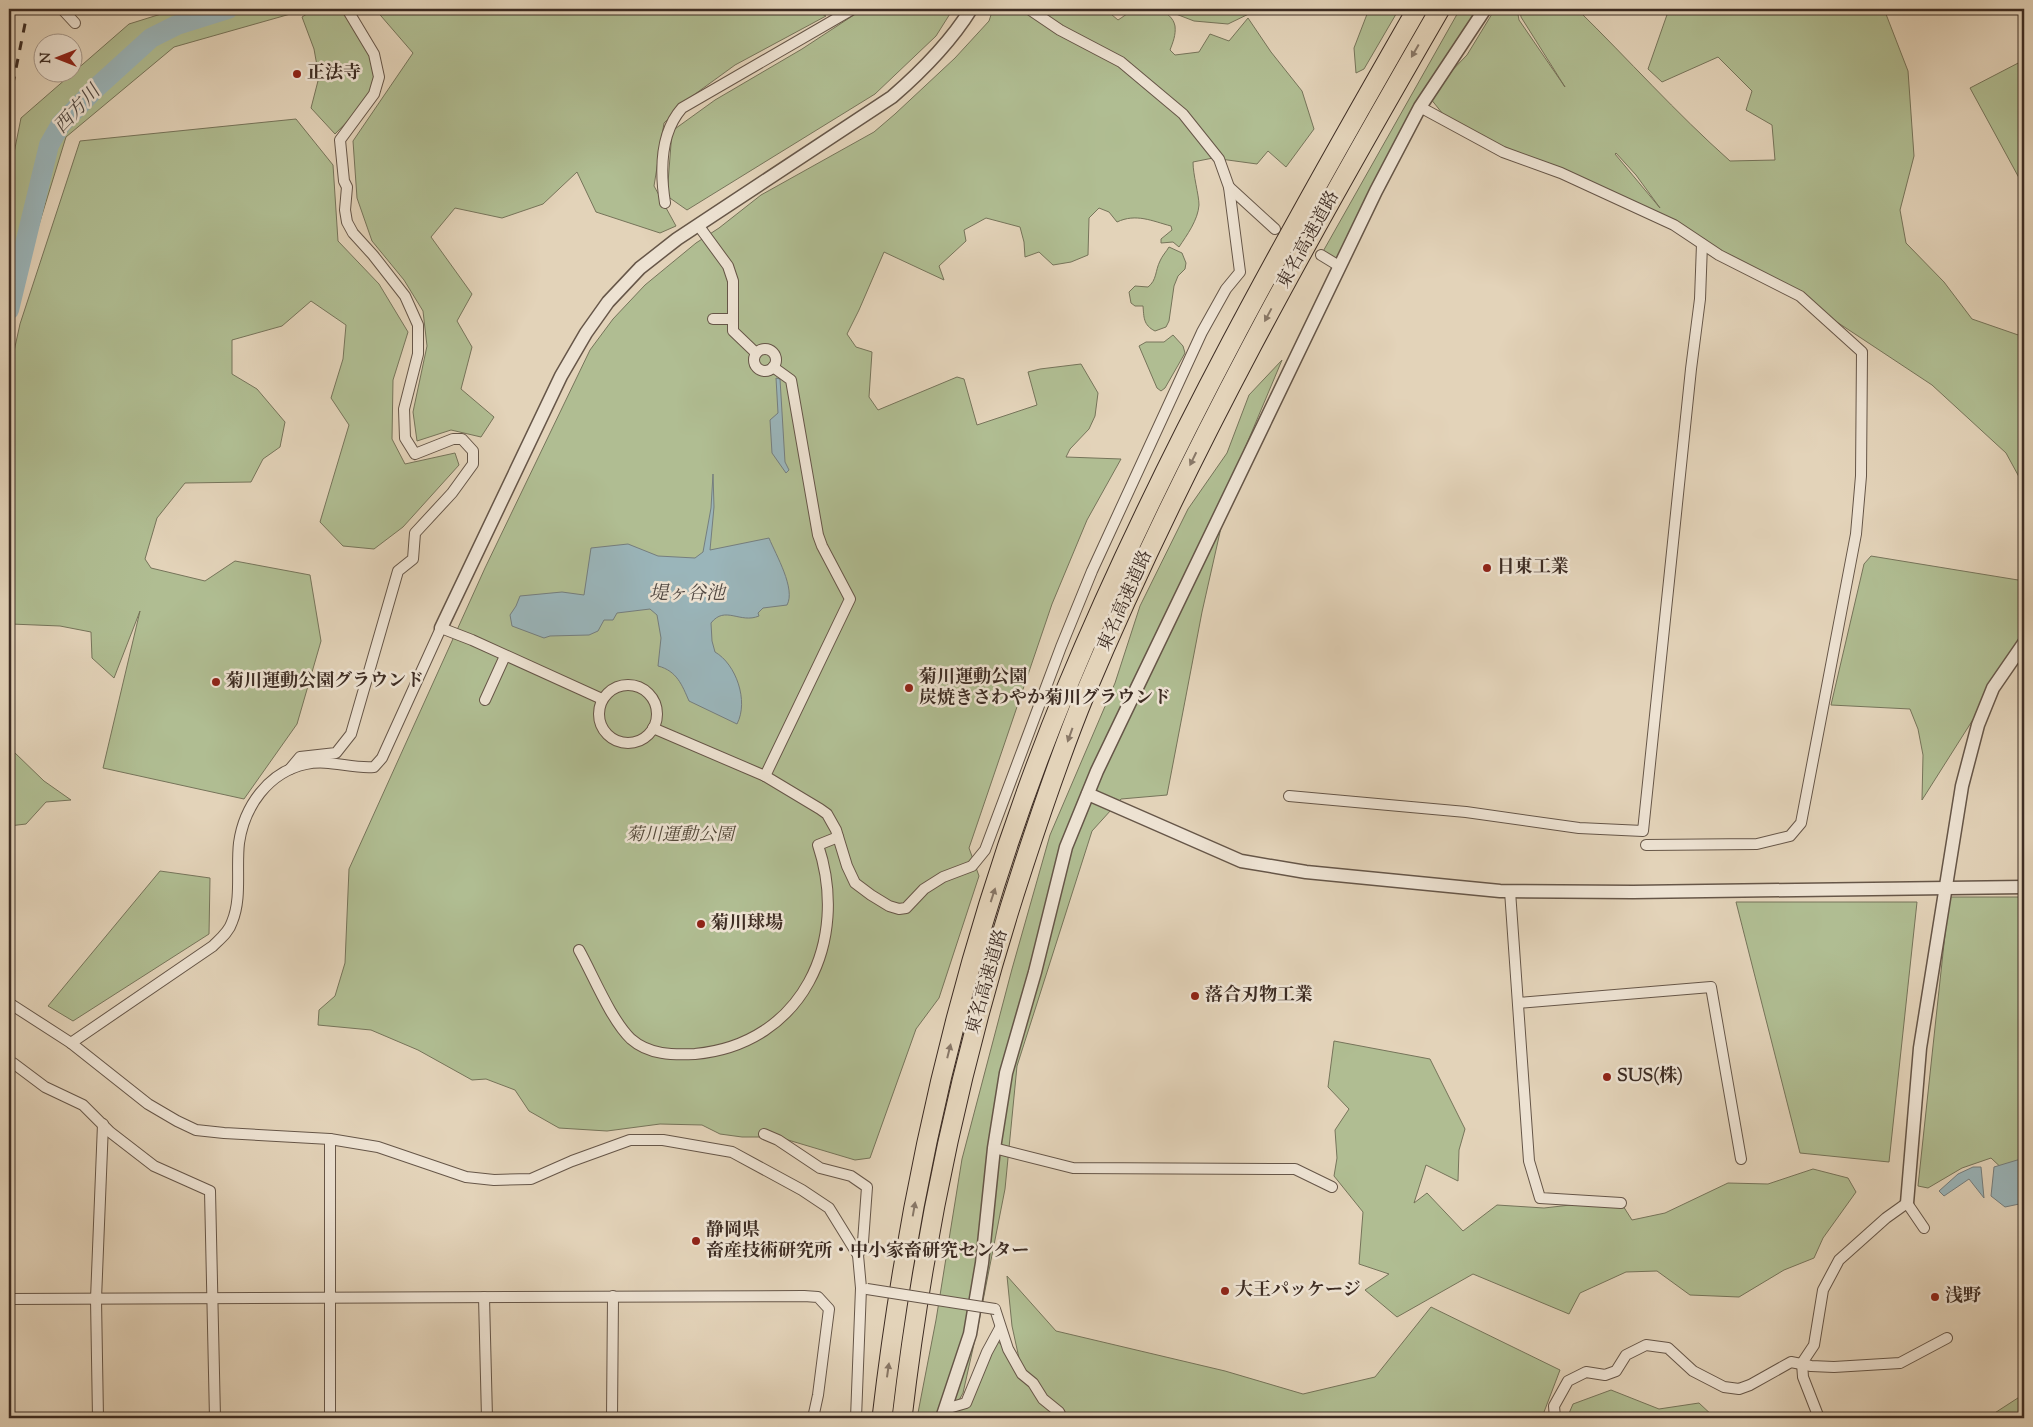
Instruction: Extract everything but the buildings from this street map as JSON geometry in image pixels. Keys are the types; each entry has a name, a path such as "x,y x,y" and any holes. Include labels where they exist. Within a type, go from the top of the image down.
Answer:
{"highway":[{"name":"東名高速道路","path":"882,1418 903,1267 925,1148 954,1030 992,897 1020,814 1066,690 1133,536 1201,398 1297,219 1417,9"},
{"name":"東名高速道路","path":"902,1418 921,1280 931,1225 945,1151 973,1035 1002,931 1038,820 1084,697 1151,544 1218,407 1315,227 1440,9"}],"street":[{"path":"62,9 74,23"},
{"path":"290,769 300,756 336,753 351,734 398,571 413,560 415,533 452,493 473,464 473,451 462,439 453,439 416,454 405,438 404,409 418,354 418,325 405,296 353,233 345,210 346,187 340,140 374,94 379,77 374,54 347,9"},
{"path":"665,203 662,183 665,136 674,118 682,108 853,9"},
{"path":"71,1043 213,946 226,933 232,924 236,908 239,844 244,822 252,804 264,787 290,769 305,764 322,762 365,768 374,767 382,758 441,628 561,376 586,333 608,302 628,279 659,252 698,225 892,97 920,72 944,46 971,9"},
{"path":"653,728 765,776 827,814 838,837 847,866 855,883 882,902 899,909 906,908 924,889 943,877 972,866 985,850 1092,571 1202,332 1226,289 1240,272 1229,187 1219,159 1183,114 1120,62 1060,30 1029,9"},
{"path":"944,1414 970,1334 982,1263 994,1148 1006,1072 1035,972 1066,847 1088,794 1162,635 1270,416 1339,266 1420,107 1485,9"},
{"path":"1420,107 1503,152 1561,173 1674,225 1719,255 1800,296 1862,352 1862,476 1856,534 1801,823 1790,836 1756,844 1646,844"},
{"path":"1229,187 1275,230"},
{"path":"698,225 738,280 733,331 756,353"},
{"path":"1289,796 1466,812 1580,828 1643,831 1700,299 1702,244"},
{"path":"1321,256 1339,266"},
{"path":"713,319 733,319"},
{"path":"764,349 772,352 776,360 773,367 764,371 758,368 754,362 756,353 764,349"},
{"path":"765,776 850,599 822,546 818,534 792,380 773,367"},
{"path":"441,628 602,699"},
{"path":"1924,1228 1907,1203 1920,1048 1944,888 1962,786 1978,725 1993,688 2024,643"},
{"path":"486,700 505,656"},
{"path":"624,684 642,688 654,702 656,720 653,728 640,740 631,743 613,739 601,726 598,717 602,699 615,687 624,684"},
{"path":"1088,794 1241,861 1306,872 1510,891 1633,892 2024,887"},
{"path":"579,950 620,1025 631,1039 645,1049 660,1053 687,1054 724,1049 742,1043 766,1031 786,1014 802,995 814,973 827,929 826,880 818,845 838,837"},
{"path":"1510,891 1529,1162 1540,1198 1621,1203"},
{"path":"1518,1003 1711,987 1741,1159"},
{"path":"9,1003 71,1043 148,1104 196,1130 330,1139 378,1147 466,1177 494,1180 531,1179 572,1161 630,1140 663,1140 732,1152 802,1190 829,1208 858,1255 864,1288 856,1418"},
{"path":"9,1061 45,1087 83,1105 110,1132 154,1166 210,1191 215,1418"},
{"path":"98,1418 96,1299 103,1124"},
{"path":"764,1134 778,1140 820,1168 851,1176 867,1186 863,1242 858,1255"},
{"path":"330,1139 330,1418"},
{"path":"994,1148 1073,1168 1295,1169 1332,1187"},
{"path":"1819,1418 1803,1377 1802,1363 1814,1345 1823,1290 1839,1260 1886,1218 1907,1203"},
{"path":"864,1288 995,1310 1008,1349 1022,1374 1032,1383 1043,1399 1059,1412 1062,1418"},
{"path":"9,1300 614,1296 818,1297 829,1309 818,1395 812,1418"},
{"path":"612,1418 614,1296"},
{"path":"484,1297 487,1418"},
{"path":"944,1414 966,1403 987,1352 1000,1328"},
{"path":"1555,1418 1554,1406 1568,1381 1586,1372 1605,1375 1616,1371 1626,1355 1646,1345 1668,1348 1693,1370 1724,1387 1739,1389 1750,1385 1791,1362 1811,1366 1834,1367 1900,1363 1947,1338"}],"green space":[{"name":"菊川運動公園","path":"1153,8 1164,12 1173,20 1175,32 1170,50 1175,55 1199,52 1210,34 1229,41 1248,18 1271,52 1302,91 1314,129 1286,167 1268,151 1257,164 1213,158 1193,162 1199,205 1192,227 1179,247 1173,242 1161,243 1161,239 1172,230 1171,226 1137,218 1124,219 1117,222 1109,212 1099,208 1089,218 1088,255 1071,262 1053,265 1039,252 1025,257 1020,227 986,218 964,230 966,241 939,266 944,280 884,252 847,334 856,347 872,352 869,397 878,410 957,377 964,379 977,425 1037,405 1028,372 1081,364 1098,393 1095,416 1089,429 1070,449 1066,457 1121,459 1087,520 1052,604 969,848 979,876 939,998 916,1029 870,1158 855,1160 778,1137 742,1137 720,1134 702,1125 660,1124 607,1131 559,1128 529,1111 515,1090 486,1079 472,1080 418,1050 371,1030 318,1025 319,1010 335,996 345,963 349,869 485,568 590,350 613,319 645,285 696,243 719,228 761,195 874,132 955,58 989,21 993,9 1105,9 1118,20 1135,9"},
{"path":"177,9 308,9 174,47 66,137 9,322 9,178 21,118 62,82 82,82 82,65 129,24"},
{"path":"315,9 346,9 377,69 374,94 335,134 311,108 319,77 314,49 302,17"},
{"path":"375,9 811,9 826,16 735,65 691,97 664,123 654,186 676,226 660,233 596,212 577,172 543,204 502,218 455,208 431,237 472,294 457,321 472,347 461,389 494,417 481,437 451,430 417,441 413,412 427,346 423,311 404,280 372,241 357,198 353,141 413,53"},
{"path":"863,9 953,9 936,36 875,94 687,210 667,196 672,131 715,100 802,49"},
{"path":"1163,9 1259,9 1228,24 1194,21"},
{"path":"1369,9 1399,9 1364,69 1356,73 1354,48"},
{"path":"1460,9 1485,9 1438,85 1467,55 1495,9 1517,9 1519,20 1565,87 1521,17 1520,9 1577,9 1671,105 1730,161 1775,160 1772,125 1746,110 1752,91 1718,57 1662,82 1648,69 1669,9 1884,9 1908,71 1914,156 1900,210 1906,243 1944,282 1972,319 2024,337 2024,486 2006,453 1932,385 1787,289 1702,244 1451,124 1430,98 1339,266 1321,255","holes":["1616,153 1636,175 1660,208"]},
{"path":"2024,60 2024,187 1970,88"},
{"path":"296,119 333,165 338,241 379,284 408,332 393,380 392,439 405,464 455,453 459,465 403,527 374,549 343,546 320,522 349,425 331,398 343,359 346,325 311,301 282,326 232,340 232,374 257,389 285,422 280,447 263,459 251,482 185,483 157,518 145,559 151,568 205,581 235,561 310,575 321,641 297,724 244,799 103,768 140,611 114,678 92,658 91,632 60,626 11,624 9,627 9,374 20,324 80,141"},
{"path":"1169,247 1182,253 1186,263 1185,269 1178,276 1174,286 1169,321 1166,327 1155,331 1146,323 1143,306 1135,306 1131,303 1129,292 1135,286 1148,287 1151,284 1158,265"},
{"path":"1173,335 1183,346 1185,353 1165,388 1161,391 1157,388 1139,346 1146,342 1164,342"},
{"path":"1282,360 1232,479 1202,612 1167,795 1121,799 1092,831 1017,1066 1005,1189 963,1393 950,1416 966,1403 995,1337 1022,1372 1012,1326 1007,1276 1056,1331 1225,1371 1303,1394 1375,1377 1431,1307 1560,1370 1544,1412 1544,1418 917,1418 936,1320 962,1159 1012,969 1050,835 1115,683 1140,606 1188,509 1227,453 1249,395"},
{"path":"1871,556 2018,580 2024,572 2024,639 1922,800 1923,755 1918,729 1910,709 1831,705 1864,564"},
{"path":"9,751 14,752 44,781 71,800 46,802 26,824 9,826"},
{"path":"160,871 210,878 209,934 73,1021 48,1006"},
{"path":"1949,897 2024,897 2024,1172 2008,1174 1991,1158 1962,1168 1928,1188 1918,1186"},
{"path":"1736,902 1917,902 1889,1162 1800,1153"},
{"path":"1334,1041 1430,1059 1465,1129 1459,1150 1458,1181 1426,1165 1414,1203 1427,1193 1463,1231 1497,1205 1544,1208 1618,1198 1632,1220 1665,1213 1728,1183 1768,1184 1813,1169 1848,1178 1856,1192 1823,1238 1814,1258 1784,1270 1739,1297 1690,1295 1657,1271 1626,1272 1580,1293 1569,1314 1473,1274 1397,1317 1365,1290 1389,1274 1359,1264 1363,1212 1334,1176 1337,1158 1335,1130 1349,1109 1328,1087"},
{"path":"1611,1390 1659,1409 1699,1403 1715,1418 1567,1418 1573,1404"},
{"path":"2024,1394 2024,1418 1987,1418"}],"water":[{"path":"776,378 780,379 785,462 789,470 786,473 772,453 770,420 778,413"},
{"name":"堤ヶ谷池","path":"713,474 714,507 710,550 769,538 784,572 789,590 787,605 763,608 758,613 759,616 752,618 722,615 711,623 715,652 729,665 741,694 742,705 737,724 689,701 678,679 670,671 658,666 661,638 657,615 650,609 617,613 613,620 604,620 598,631 589,635 550,636 544,638 512,626 510,615 520,596 562,592 584,595 591,548 628,544 658,556 695,558 703,552 711,508"},
{"path":"2024,1158 2024,1203 2005,1207 1991,1196 1994,1167"},
{"path":"1973,1167 1981,1167 1984,1198 1969,1179 1944,1196 1939,1191 1958,1174"}],"waterway":[{"name":"西方川","path":"9,310 49,145 61,124 96,88 151,38 177,25 228,9"}],"railway":[{"path":"9,103 28,9"}],"place":[{"name":"正法寺","path":"297,74"},
{"name":"日東工業","path":"1487,568"},
{"name":"菊川運動公園グラウンド","path":"216,682"},
{"name":"菊川運動公園 炭焼きさわやか菊川グラウンド","path":"909,688"},
{"name":"菊川球場","path":"701,924"},
{"name":"落合刃物工業","path":"1195,996"},
{"name":"SUS(株)","path":"1607,1077"},
{"name":"静岡県 畜産技術研究所・中小家畜研究センター","path":"696,1241"},
{"name":"大王パッケージ","path":"1225,1291"},
{"name":"浅野","path":"1935,1297"}]}
